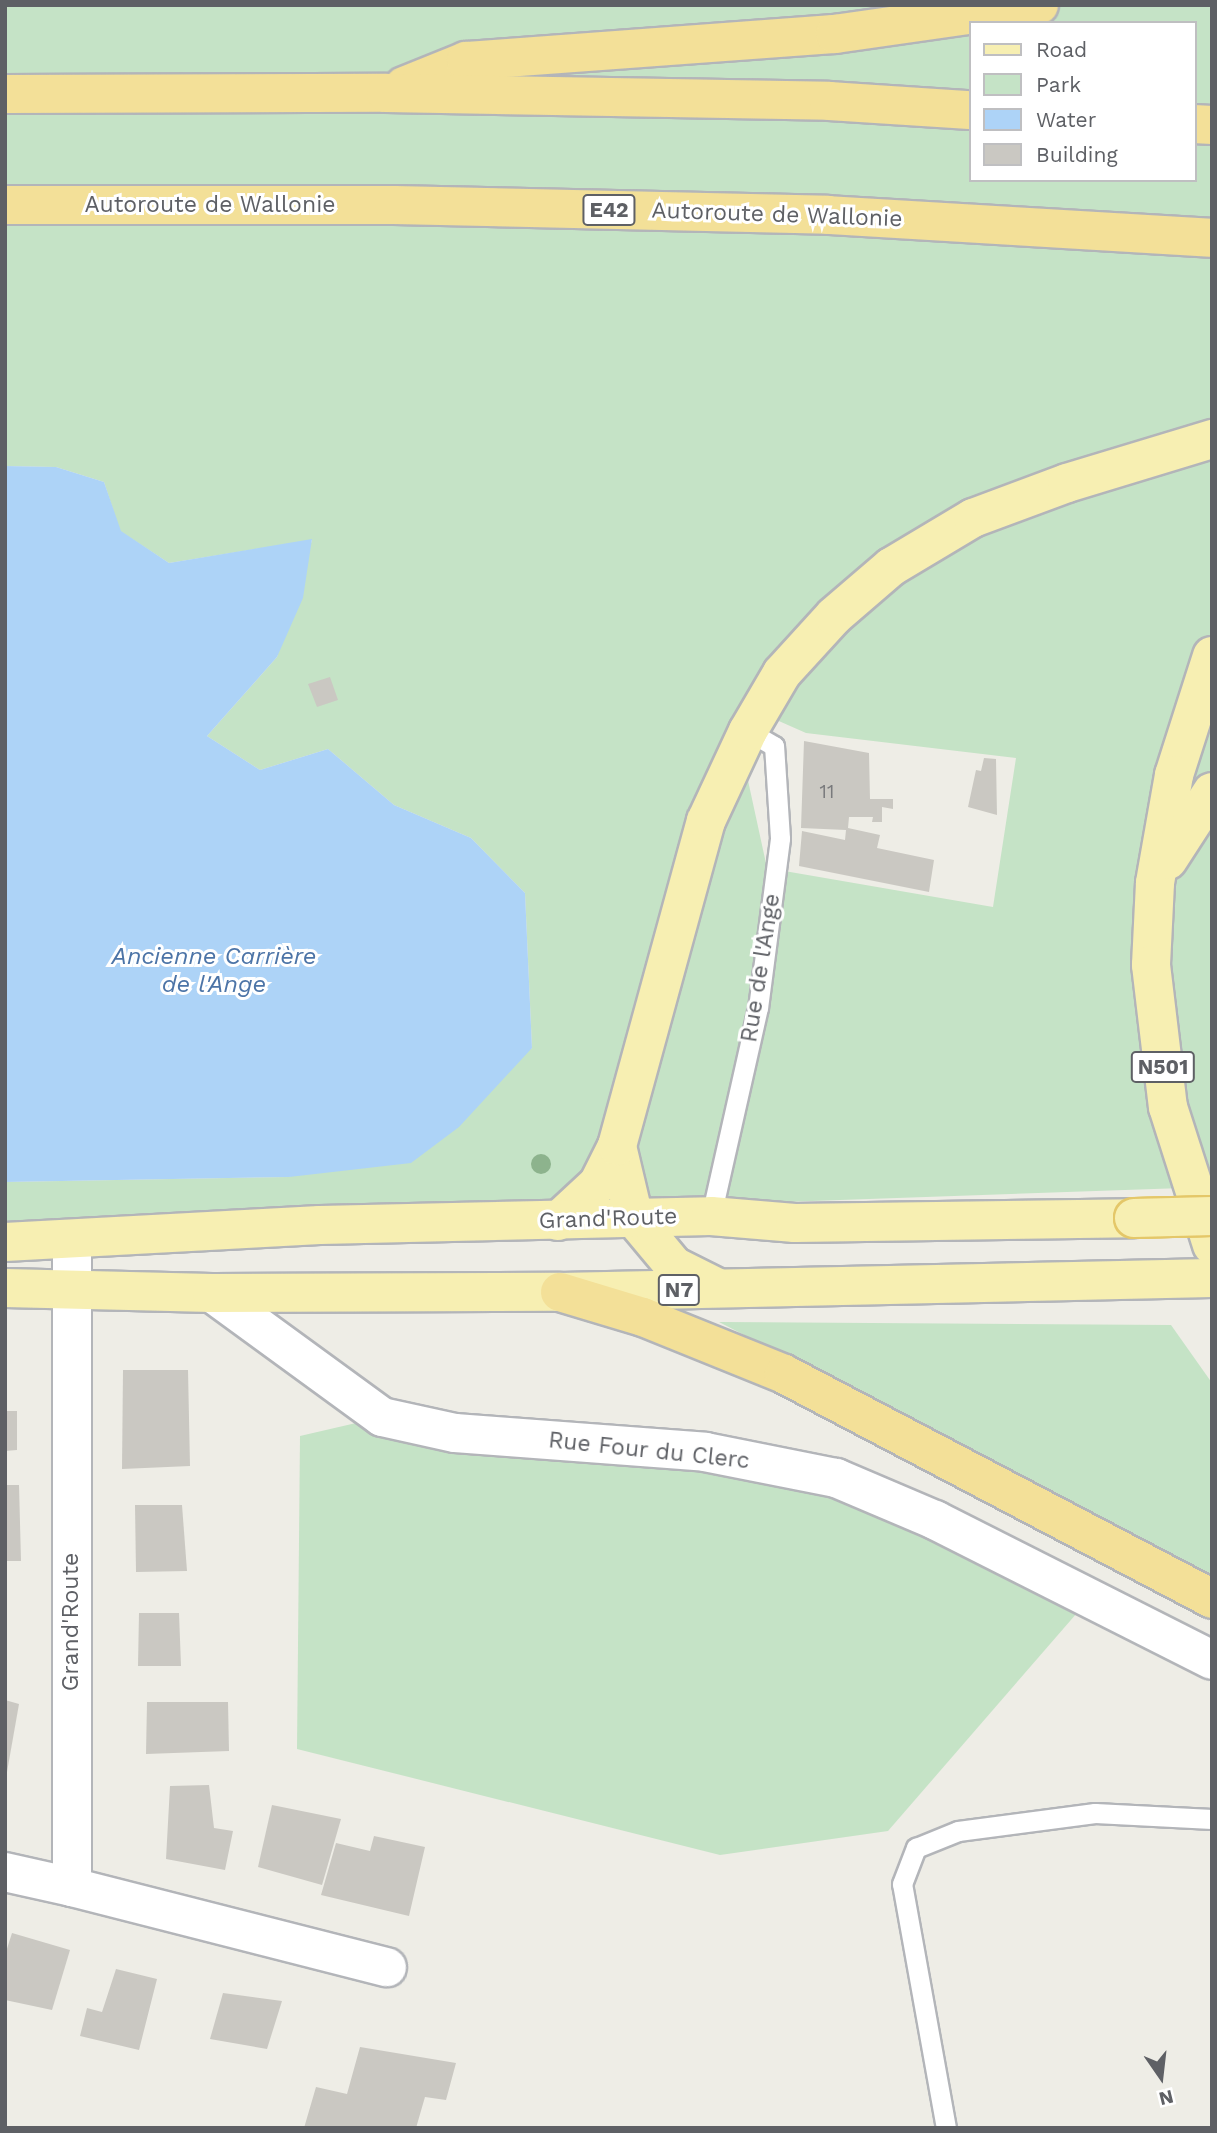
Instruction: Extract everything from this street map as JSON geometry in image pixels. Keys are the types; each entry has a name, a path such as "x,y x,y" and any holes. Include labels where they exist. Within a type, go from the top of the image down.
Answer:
{"highway":[{"path":"386,93 466,61 835,34 1039,5"},
{"path":"5,94 386,93 830,101 968,110"},
{"name":"Autoroute de Wallonie","path":"5,205 394,205 828,215 1212,238"},
{"path":"560,1292 643,1317 783,1374 1212,1599"}],"main road":[{"path":"558,1221 598,1184 617,1146 706,821 748,731 782,673 834,616 891,567 973,518 1067,483 1212,439"},
{"name":"N501","path":"1212,656 1174,775 1155,883 1151,965 1168,1107 1212,1245"},
{"path":"1155,883 1212,792"},
{"path":"617,1146 634,1218 674,1266 720,1289"},
{"name":"Grand'Route","path":"5,1242 320,1224 711,1216 795,1223 1212,1216"},
{"name":"N7","path":"5,1288 212,1293 560,1292 1212,1278"}],"street":[{"name":"Grand'Route","path":"72,1239 72,1887"},
{"name":"Rue Four du Clerc","path":"212,1293 382,1417 455,1433 705,1452 836,1478 935,1520 1212,1660"},
{"path":"5,1872 387,1967"}],"lane":[{"name":"Rue de l'Ange","path":"711,1216 758,1008 780,838 774,746 748,731"},
{"path":"946,2128 902,1884 916,1848 958,1831 1095,1813 1212,1819"}],"green space":[{"path":"5,5 1212,5 1212,1187 5,1229 5,1182 289,1177 532,1048 525,893 471,838 394,805 328,749 260,770 207,736 277,657 312,540 169,563 120,531 104,482 56,467 5,466","holes":["772,718 806,733 1016,758 993,907 767,868 744,762"]},
{"path":"719,1322 1171,1325 1212,1383 1212,1578"},
{"path":"382,1417 836,1478 1090,1598 888,1831 720,1855 297,1749 300,1436"}],"water":[{"name":"Ancienne Carrière de l'Ange","path":"5,466 56,467 104,482 121,531 169,563 312,539 303,598 277,657 207,736 260,770 328,749 394,805 471,838 525,893 532,1048 459,1127 411,1163 289,1177 5,1182"}],"building":[{"path":"330,677 338,700 317,707 308,684"},
{"path":"804,741 869,753 870,799 893,799 893,809 882,807 882,822 872,822 873,817 849,817 848,828 880,835 877,848 934,860 929,892 799,866 802,831 845,840 846,830 801,828"},
{"path":"984,758 996,759 997,815 968,807 976,770 981,771"},
{"path":"123,1370 188,1370 190,1466 122,1469"},
{"path":"5,1411 17,1411 17,1450 5,1451"},
{"path":"5,1485 19,1485 21,1561 5,1561"},
{"path":"135,1505 182,1505 187,1571 136,1572"},
{"path":"139,1613 179,1613 181,1666 138,1666"},
{"path":"5,1700 19,1704 7,1772 5,1772"},
{"path":"147,1702 228,1702 229,1751 146,1754"},
{"path":"209,1785 214,1828 233,1831 225,1870 166,1859 170,1786"},
{"path":"272,1805 341,1819 322,1885 258,1867"},
{"path":"374,1836 425,1847 409,1916 321,1895 336,1843 370,1851"},
{"path":"12,1933 70,1950 52,2010 5,2000 5,1955"},
{"path":"116,1969 157,1979 139,2050 80,2036 87,2008 102,2012"},
{"path":"223,1993 282,2001 267,2049 210,2039"},
{"path":"360,2047 456,2063 446,2100 425,2097 416,2128 304,2128 316,2087 347,2094"}]}
